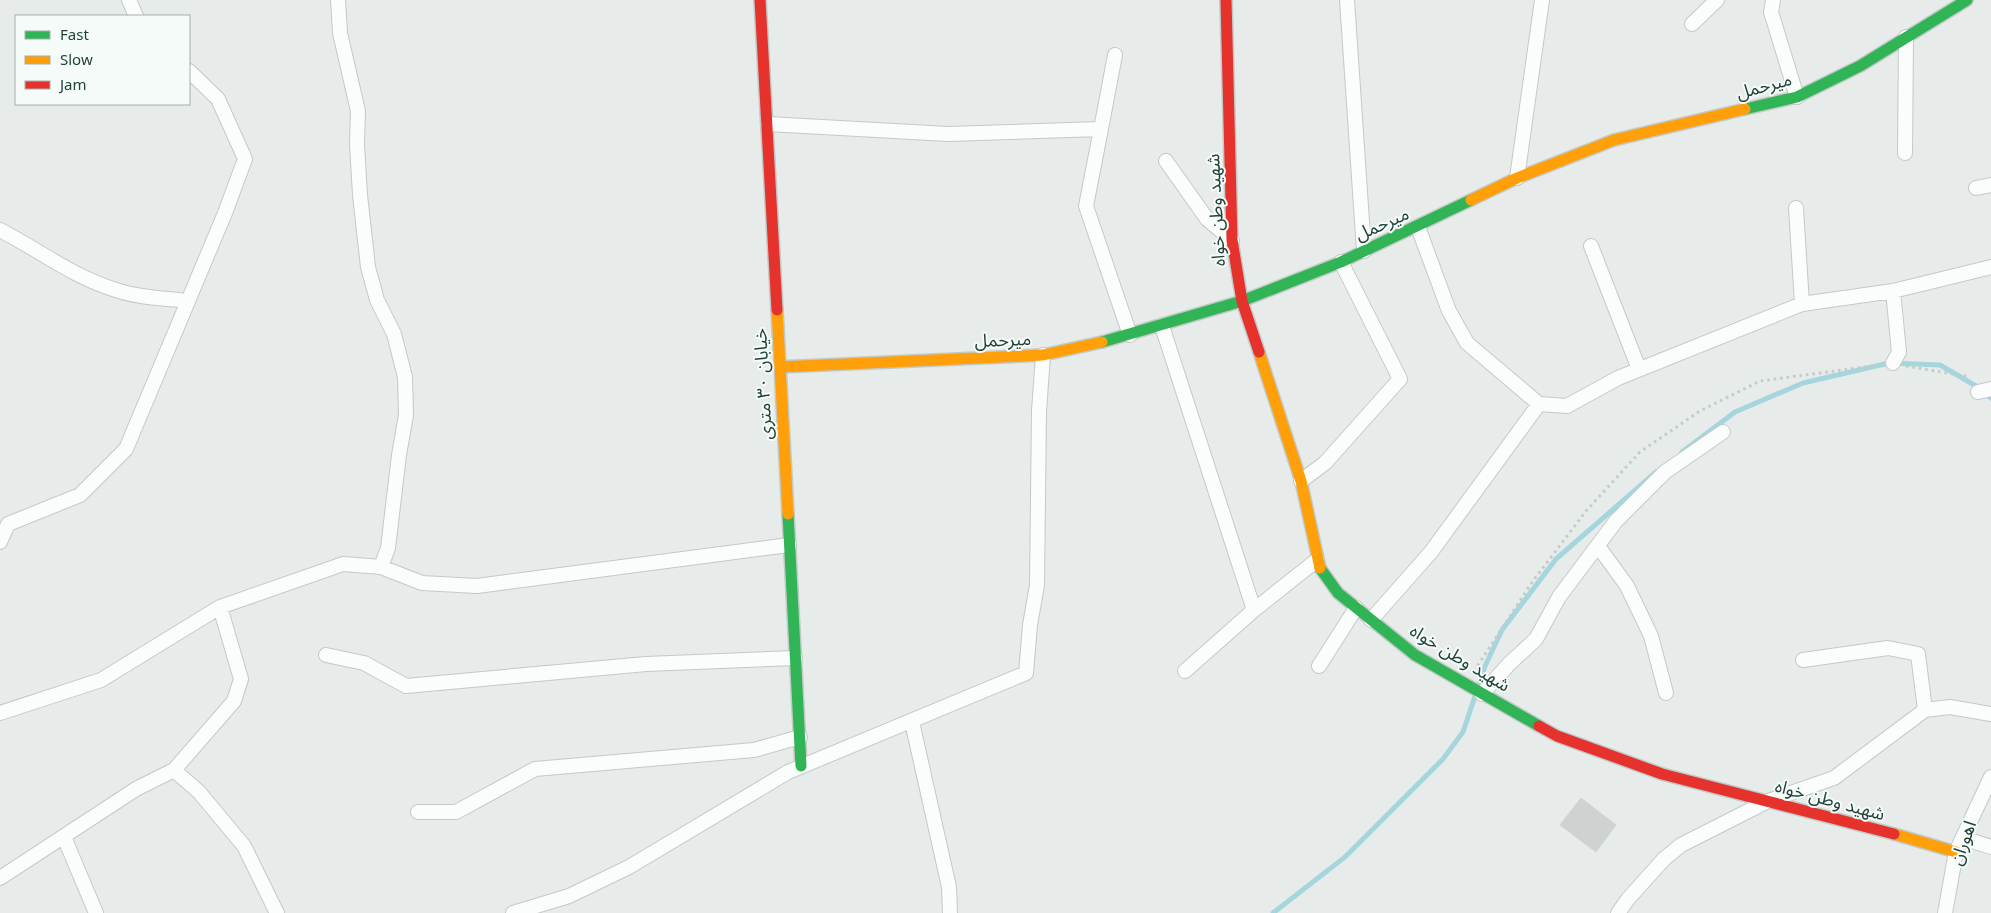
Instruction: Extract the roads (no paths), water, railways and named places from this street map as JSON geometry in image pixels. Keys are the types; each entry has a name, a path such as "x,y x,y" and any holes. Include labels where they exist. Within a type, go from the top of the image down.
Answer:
{"street":[{"path":"129,0 136,15"},
{"path":"338,0 340,33 358,111 358,170 368,267 377,300 394,334 405,377 406,415 399,455 388,548 381,568"},
{"name":"خیابان ۳۰ متری","path":"760,0 801,766"},
{"name":"شهید وطن خواه","path":"1226,0 1232,240 1242,301 1301,481 1319,567 1338,593 1415,655 1557,736 1662,774 1956,852"},
{"path":"1347,0 1364,251"},
{"path":"1518,178 1542,0"},
{"path":"1692,24 1717,0"},
{"path":"1773,0 1771,12 1797,97"},
{"name":"میرحمل","path":"779,367 1044,355 1162,326 1242,301 1341,262 1518,178 1614,140 1797,97 1860,66 1967,0"},
{"path":"1905,153 1906,37"},
{"path":"1115,55 1086,206 1130,335"},
{"path":"0,542 8,524 80,495 126,449 188,302 245,159 218,99 190,72"},
{"path":"768,124 948,134 1101,129"},
{"path":"1166,161 1207,219 1232,240"},
{"path":"1976,188 1991,185"},
{"path":"1796,208 1802,304"},
{"path":"1418,227 1448,311 1467,343 1539,404 1567,406 1618,378 1802,304 1893,291 1991,267"},
{"path":"0,230 22,241 60,267 117,291 188,302"},
{"path":"1591,246 1640,369"},
{"path":"1301,481 1325,463 1400,379 1341,262"},
{"path":"1893,291 1899,352 1893,363"},
{"path":"1162,326 1254,610"},
{"path":"513,913 569,896 629,867 788,772 912,722 1026,672 1030,625 1037,585 1039,411 1044,355"},
{"path":"1371,620 1431,552 1539,404"},
{"path":"1482,694 1509,664 1536,639 1559,597 1616,521 1665,472 1723,432"},
{"path":"0,713 101,680 220,607 343,564 381,568 422,583 477,586 789,545"},
{"path":"1598,546 1627,586 1651,636 1666,693"},
{"path":"1185,672 1254,610 1317,560"},
{"path":"0,878 136,789 174,770 234,701 241,678 220,607"},
{"path":"1319,666 1356,608"},
{"path":"1803,660 1888,648 1918,654 1925,710"},
{"path":"326,655 364,663 406,686 646,664 795,658"},
{"path":"1618,913 1664,859 1681,845 1768,801 1834,778 1925,710 1950,706 1991,714"},
{"path":"912,722 949,887 950,913"},
{"path":"418,812 456,812 535,769 754,750 800,737"},
{"path":"174,770 199,792 244,846 277,913"},
{"name":"اهوران","path":"1945,913 1956,852 1991,777"},
{"path":"64,837 96,913"},
{"path":"1963,838 1991,847"}],"waterway":[{"path":"1682,452 1735,412 1803,383 1889,363 1940,365 1976,386 1991,398"},
{"path":"1273,913 1345,857 1443,759 1463,732 1485,666 1502,630 1556,559 1656,472"}]}
